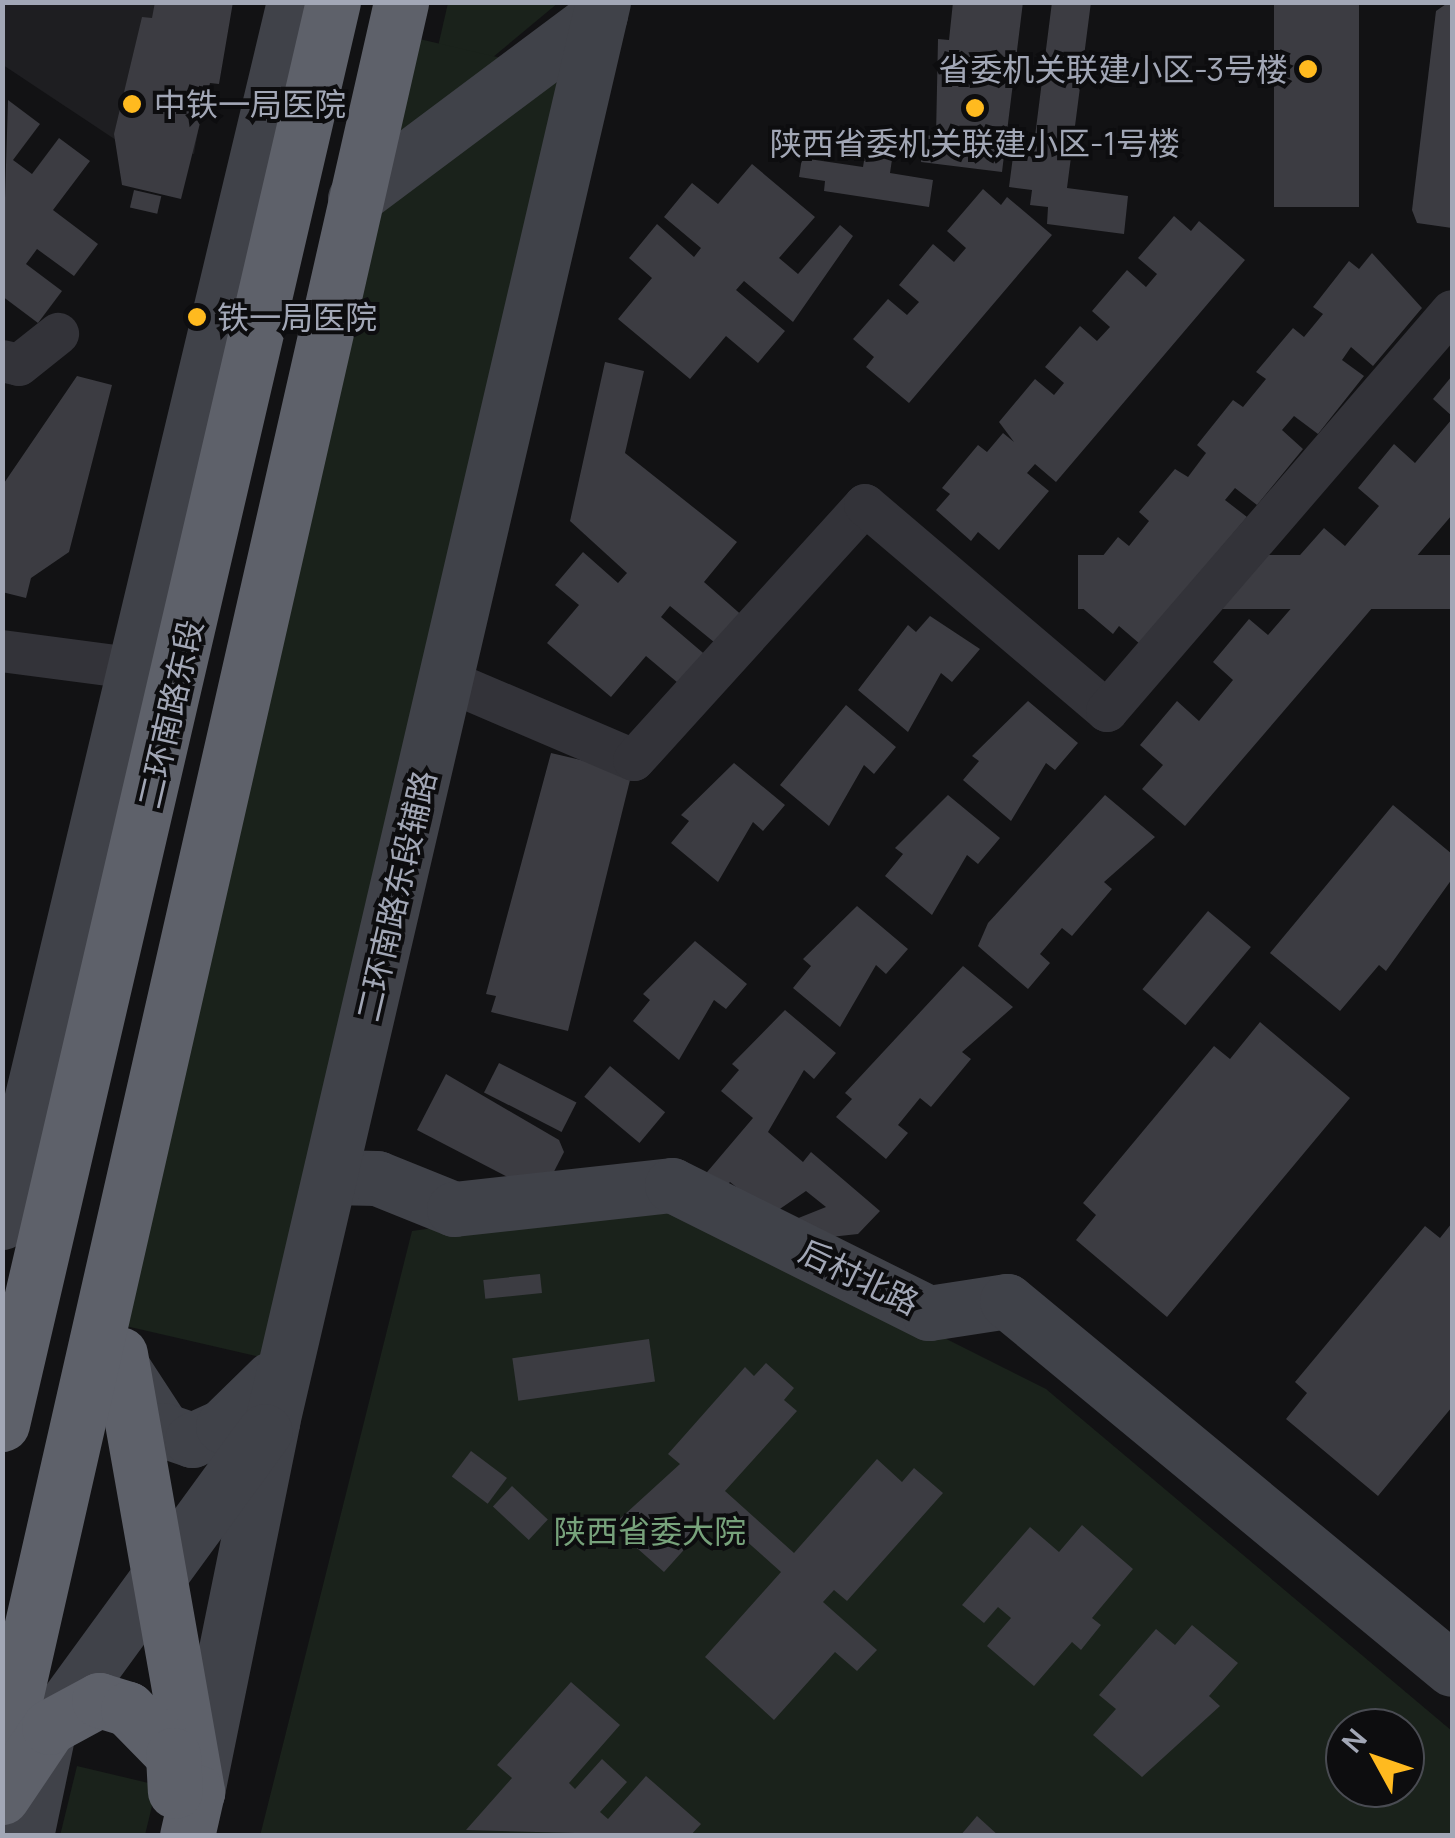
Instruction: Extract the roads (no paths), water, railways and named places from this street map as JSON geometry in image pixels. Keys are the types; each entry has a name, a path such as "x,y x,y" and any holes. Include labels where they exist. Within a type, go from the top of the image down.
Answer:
{"highway":[{"name":"二环南路东段","path":"2,1424 14,1348 332,2"},
{"path":"7,1775 137,1168 354,198 402,2"},
{"path":"7,1775 120,1359 144,1247 137,1168"},
{"path":"120,1359 192,1814"},
{"path":"7,1775 49,1727 99,1700 128,1709 173,1755 164,1836"}],"main road":[{"path":"2,1222 294,2"},
{"path":"354,198 602,8"},
{"name":"二环南路东段辅路","path":"192,1814 272,1422 602,8"},
{"name":"后村北路","path":"332,1177 377,1178 454,1209 672,1185 929,1313 1007,1301 1452,1669"},
{"path":"120,1359 162,1430 192,1440 253,1401 288,1358"},
{"path":"26,1836 49,1727 157,1574 272,1422"}],"street":[{"path":"446,680 634,760 865,506 1107,711 1452,311"},
{"path":"2,360 20,365 58,334"},
{"path":"2,651 132,668"}],"place":[{"name":"省委机关联建小区-3号楼","path":"1308,69"},
{"name":"中铁一局医院","path":"132,104"},
{"name":"陕西省委机关联建小区-1号楼","path":"975,108"},
{"name":"铁一局医院","path":"197,317"}],"park label":[{"name":"陕西省委大院","path":"650,1531"}]}
